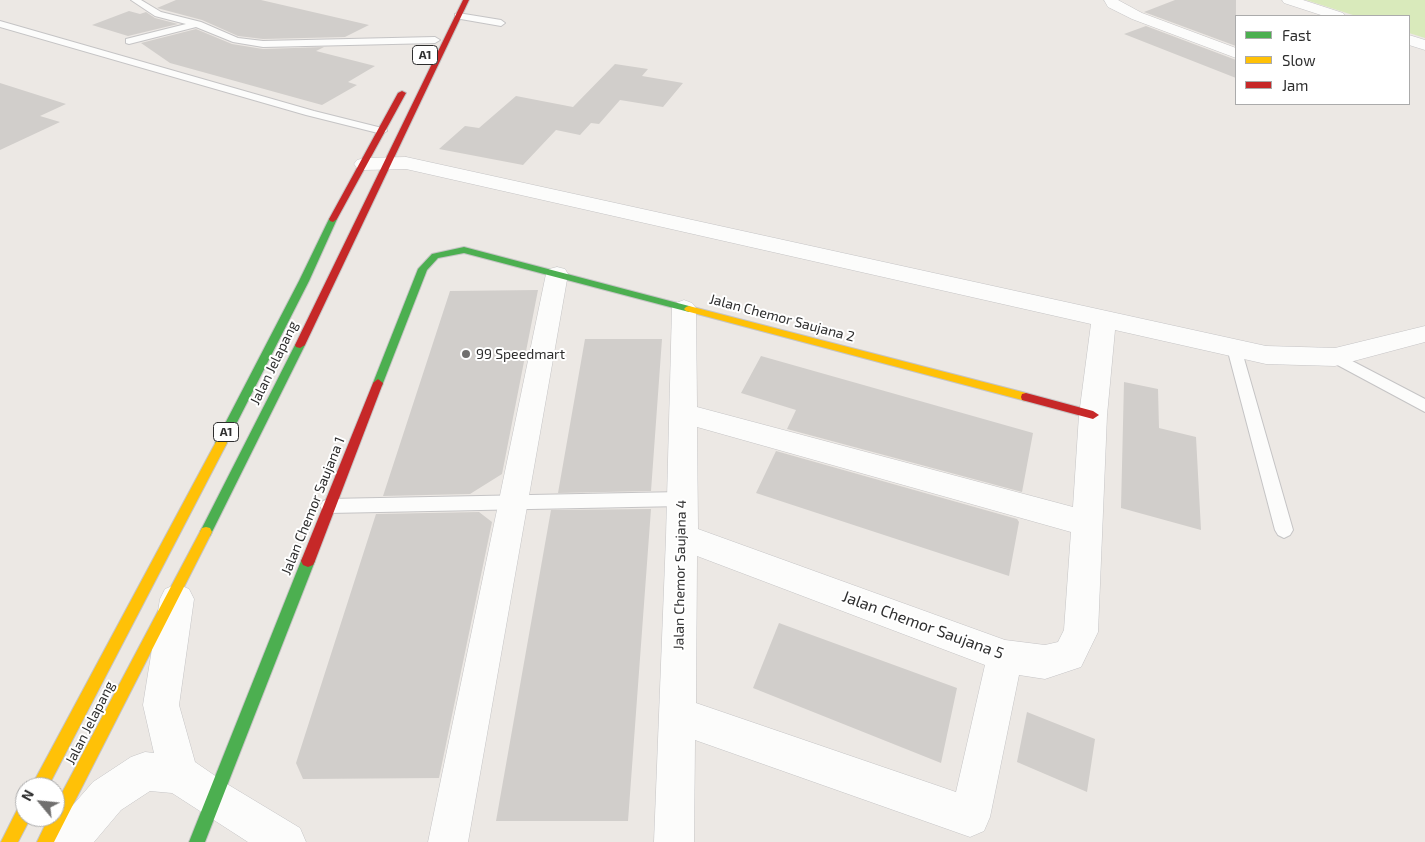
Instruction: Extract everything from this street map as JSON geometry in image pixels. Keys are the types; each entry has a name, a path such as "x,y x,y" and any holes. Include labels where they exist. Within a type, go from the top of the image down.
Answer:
{"main road":[{"name":"A1","path":"425,56 457,0"},
{"name":"Jalan Jelapang","path":"46,842 253,442 466,0"},
{"name":"Jalan Jelapang","path":"44,777 145,589 304,281 327,230 411,79"},
{"name":"Jalan Chemor Saujana 2","path":"464,250 1093,415"},
{"name":"Jalan Chemor Saujana 1","path":"197,842 423,269 435,256 464,250"},
{"path":"9,842 17,827"}],"street":[{"path":"1111,0 1113,4 1137,16 1235,52"},
{"path":"1288,0 1335,15"},
{"path":"1410,40 1425,45"},
{"path":"364,164 406,163 566,197 1104,320 1266,355 1335,357 1425,334"},
{"path":"448,842 557,274"},
{"name":"Jalan Chemor Saujana 4","path":"674,842 682,538 684,308"},
{"name":"Jalan Chemor Saujana 5","path":"682,538 1005,656 1045,662 1070,655 1081,632 1093,415 1104,320"},
{"path":"683,413 1087,524"},
{"path":"179,774 161,705 171,633 182,578"},
{"path":"677,715 970,817 1005,656"},
{"path":"66,842 107,796 145,771 179,774 213,798 286,842"}],"lane":[{"path":"135,0 158,14 198,24 236,40 263,44 435,40"},
{"path":"458,16 501,23"},
{"path":"0,24 310,113 382,131"},
{"path":"129,41 198,24"},
{"path":"1234,348 1284,530"},
{"path":"1335,357 1425,406"},
{"path":"329,506 682,499"}],"green space":[{"path":"1306,0 1425,0 1425,38 1410,33 1410,15 1353,15"}],"building":[{"path":"176,0 261,0 369,25 345,37 263,39 238,36 202,20 157,8"},
{"path":"1175,0 1236,0 1235,46 1144,12"},
{"path":"129,11 140,14 146,12 155,18 178,24 128,36 92,25"},
{"path":"1146,26 1235,60 1235,78 1124,34"},
{"path":"196,29 232,44 263,49 324,47 316,51 375,66 348,82 357,85 322,105 170,63 141,43"},
{"path":"615,64 648,69 642,76 683,83 663,107 620,100 599,124 591,123 580,135 556,130 523,165 439,149 465,126 479,128 516,96 573,107"},
{"path":"0,83 66,104 40,116 60,122 0,150"},
{"path":"538,290 502,474 470,494 383,496 450,291"},
{"path":"585,339 662,339 651,491 558,493"},
{"path":"761,356 1033,433 1022,492 787,429 796,410 741,393"},
{"path":"1124,382 1158,389 1159,428 1196,437 1201,530 1121,508"},
{"path":"776,451 1017,519 1019,522 1009,576 756,493"},
{"path":"651,509 628,821 496,821 551,510"},
{"path":"479,512 492,522 439,778 303,779 296,763 376,514"},
{"path":"779,623 957,688 941,763 753,688"},
{"path":"1027,712 1095,739 1087,792 1017,762"}],"traffic: fast":[{"path":"221,443 304,281 333,219"},
{"path":"378,383 423,269 435,256 464,250 689,309"},
{"path":"206,532 300,345"},
{"path":"197,842 308,561"}],"traffic: slow":[{"path":"689,309 1026,397"},
{"path":"44,777 221,443"},
{"path":"45,842 206,532"},
{"path":"9,842 17,827"}],"traffic: jam":[{"path":"300,345 466,0"},
{"path":"333,219 402,93"},
{"path":"308,561 378,383"},
{"path":"1026,397 1093,415"}],"place":[{"name":"99 Speedmart","path":"466,354"}]}
